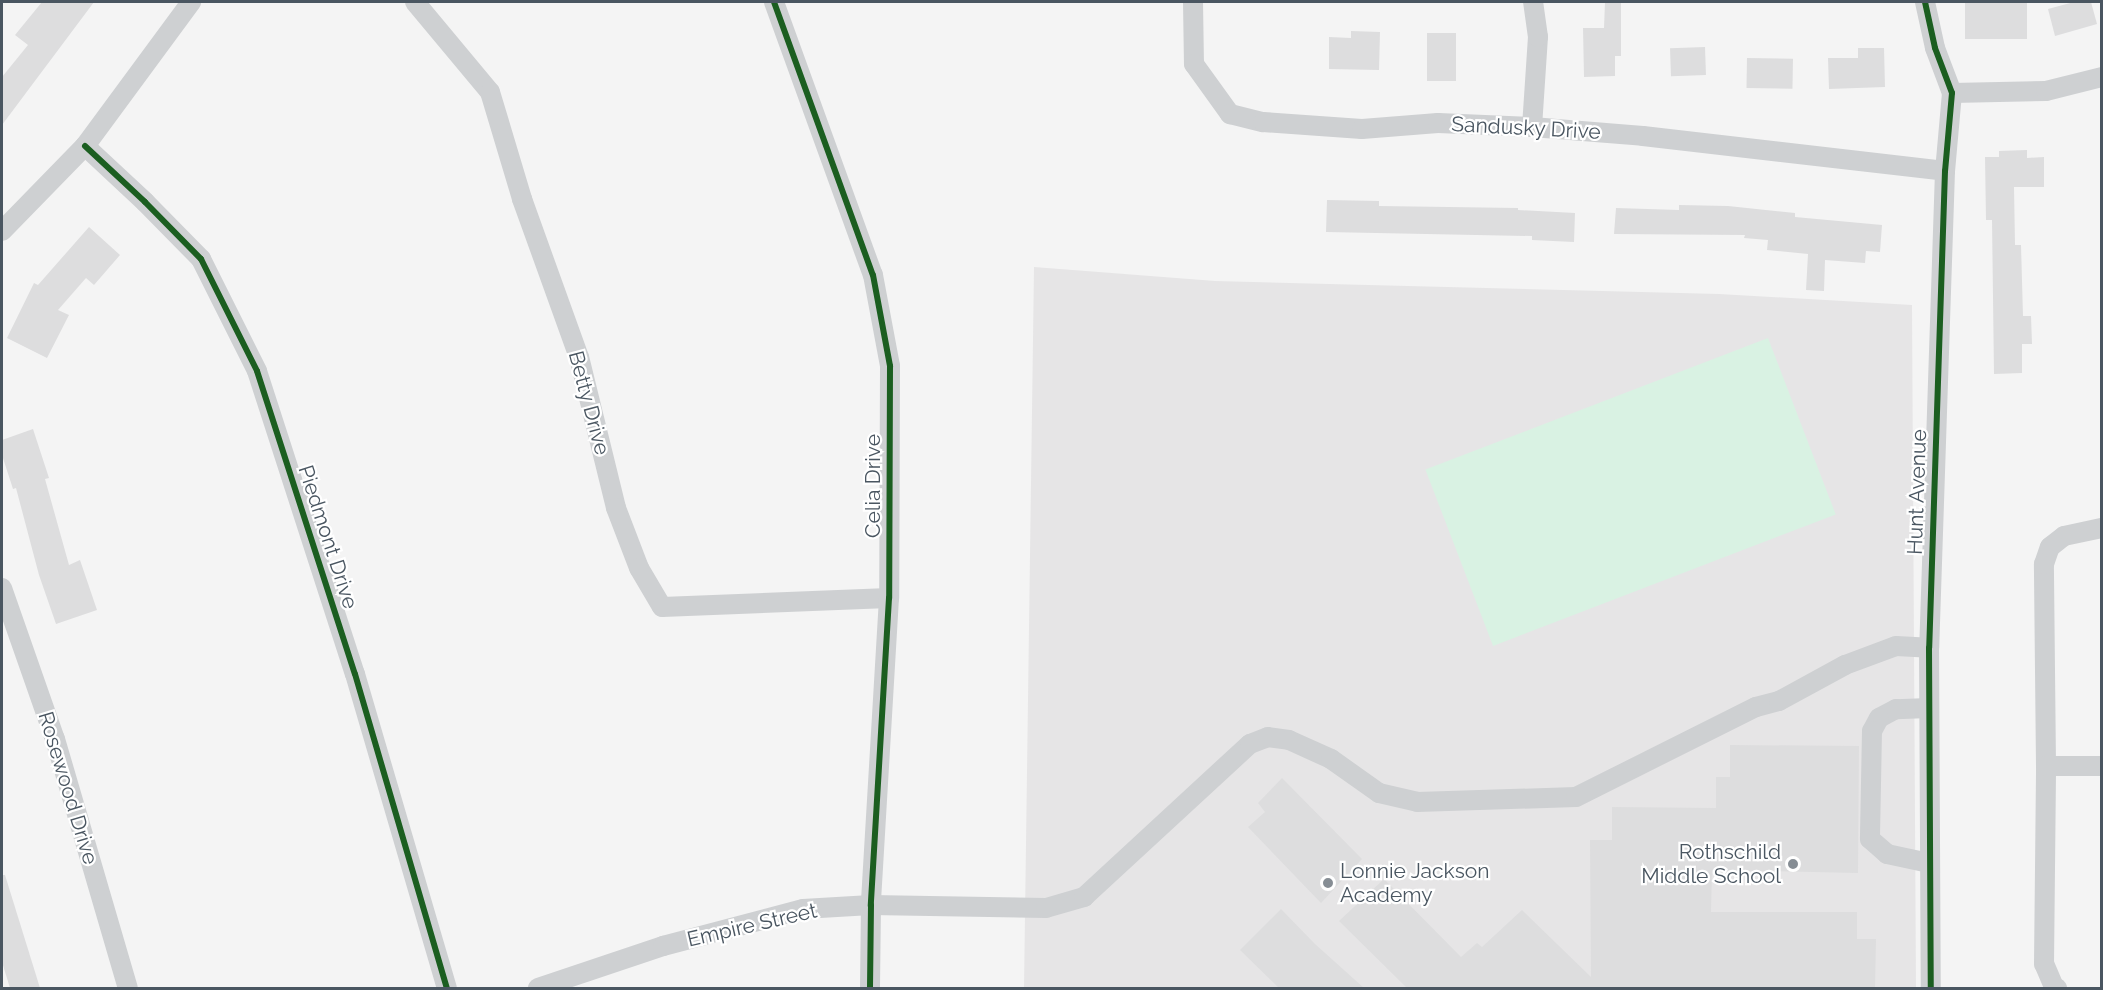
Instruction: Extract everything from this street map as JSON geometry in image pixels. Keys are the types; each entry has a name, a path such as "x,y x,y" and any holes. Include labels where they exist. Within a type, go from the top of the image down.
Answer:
{"street":[{"path":"2,231 85,146 191,2"},
{"name":"Betty Drive","path":"415,2 490,92 522,200 579,357 616,508 639,568 662,607 889,598"},
{"name":"Celia Drive","path":"774,2 873,275 890,366 889,598 871,905 870,988"},
{"name":"Sandusky Drive","path":"1193,2 1194,64 1230,114 1263,122 1362,129 1437,123 1532,127 1643,136 1945,171"},
{"path":"1532,127 1538,37 1533,2"},
{"name":"Hunt Avenue","path":"1925,2 1935,48 1952,93 1945,171 1929,648 1931,988"},
{"path":"1952,93 2046,91 2102,77"},
{"name":"Piedmont Drive","path":"85,146 146,201 201,259 257,371 355,674 447,988"},
{"path":"2057,988 2054,987 2044,964 2046,766 2044,564 2050,547 2064,536 2102,528"},
{"name":"Rosewood Drive","path":"2,588 55,739 128,988"},
{"name":"Empire Street","path":"538,988 663,946 803,909 871,905 1046,908 1084,897 1250,744 1268,737 1289,740 1331,759 1379,793 1417,802 1576,797 1756,707 1779,701 1845,665 1896,646 1929,648"},
{"path":"1929,708 1896,709 1879,718 1872,731 1870,838 1887,854 1929,863"},
{"path":"2046,766 2102,766"}],"shaded area":[{"path":"1034,267 1215,281 1719,294 1912,305 1916,988 1024,988"}],"green space":[{"path":"1768,338 1836,514 1493,646 1425,470"}],"building":[{"path":"42,2 94,2 2,125 2,77 28,45 15,35"},
{"path":"1605,2 1621,2 1621,56 1615,56 1615,76 1584,77 1583,28 1604,28"},
{"path":"1965,2 2027,2 2027,39 1965,39"},
{"path":"2074,2 2091,2 2097,24 2055,36 2048,9"},
{"path":"1351,31 1380,32 1379,70 1329,69 1329,37 1351,38"},
{"path":"1427,33 1456,33 1456,81 1427,81"},
{"path":"1705,47 1706,75 1671,76 1670,48"},
{"path":"1858,48 1884,48 1885,87 1829,89 1828,58 1858,58"},
{"path":"1747,58 1793,59 1792,89 1746,88"},
{"path":"2027,150 2027,158 2044,157 2044,187 2014,187 2015,245 2021,245 2023,316 2031,316 2032,344 2022,344 2022,373 1994,374 1992,220 1986,220 1985,157 1999,157 1999,151"},
{"path":"1327,200 1379,201 1379,206 1518,208 1518,210 1575,213 1574,242 1532,240 1532,236 1326,232"},
{"path":"1679,205 1728,206 1795,213 1795,217 1882,225 1880,252 1866,251 1865,263 1825,260 1824,291 1806,290 1808,254 1767,250 1768,240 1744,238 1745,235 1614,234 1616,208 1679,210"},
{"path":"89,227 120,255 94,285 86,278 58,310 69,315 47,358 7,338 34,283 38,285"},
{"path":"33,429 49,478 45,479 69,565 80,560 97,610 56,624 39,575 16,488 13,489 2,455 2,440"},
{"name":"Rothschild Middle School","path":"1730,745 1859,746 1858,873 1712,870 1711,912 1857,912 1857,939 1876,939 1875,988 1407,988 1339,921 1384,879 1461,957 1477,943 1482,947 1522,910 1591,977 1590,840 1612,840 1612,807 1716,808 1716,777 1730,777"},
{"path":"1282,778 1362,859 1321,903 1248,827 1265,812 1258,803"},
{"path":"2,875 5,875 40,988 10,988 2,962"},
{"name":"Lonnie Jackson Academy","path":"1281,909 1315,944 1364,988 1279,988 1240,950"}],"cycle path":[{"path":"774,2 873,275 890,366 889,598 871,905 870,988"},
{"path":"1925,2 1935,48 1952,93 1945,171 1929,648 1931,988"},
{"path":"85,146 201,259 257,371 355,674 447,988"}],"place":[{"name":"Rothschild Middle School","path":"1793,864"},
{"name":"Lonnie Jackson Academy","path":"1328,883"}]}
